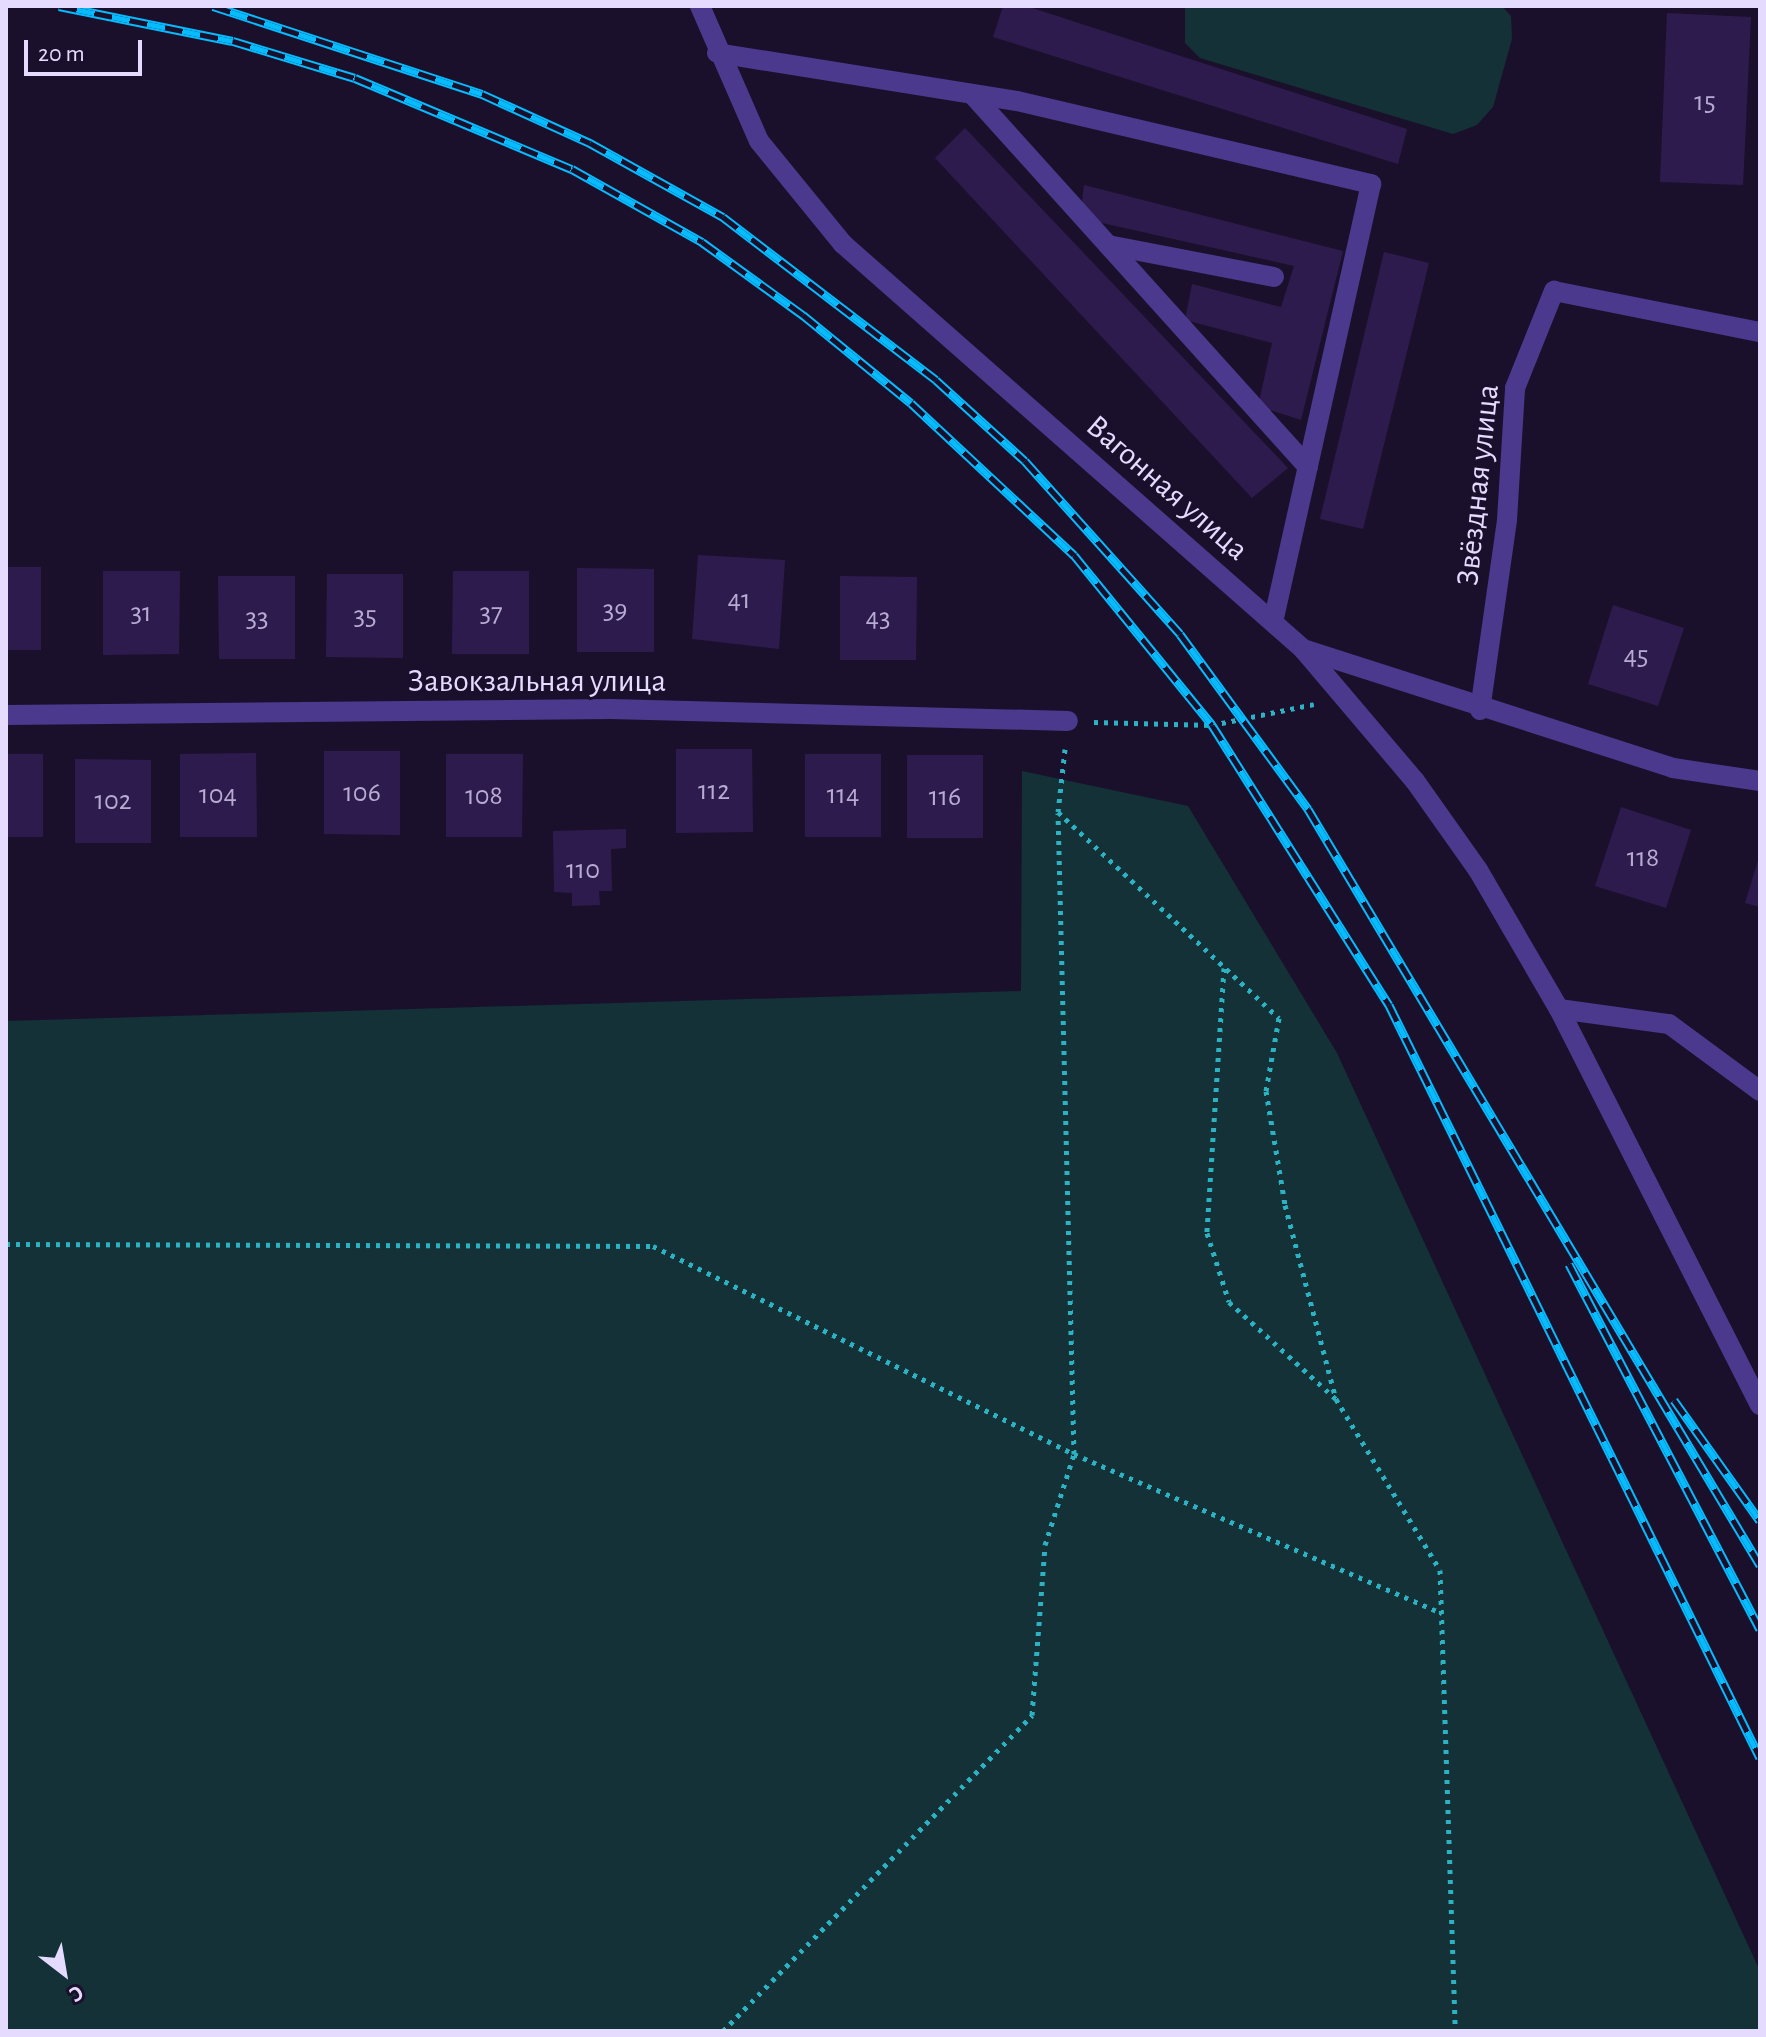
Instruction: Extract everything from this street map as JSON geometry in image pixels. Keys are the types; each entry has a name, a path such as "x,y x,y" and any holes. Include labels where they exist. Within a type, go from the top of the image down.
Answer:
{"street":[{"name":"Вагонная улица","path":"700,6 717,53 759,141 843,244 1303,649 1480,710 1673,768 1760,781"},
{"path":"717,53 972,94 1371,184 1273,622"},
{"path":"972,94 1308,467"},
{"path":"1108,245 1274,277"},
{"name":"Звёздная улица","path":"1480,710 1507,520 1515,388 1554,291 1760,332"},
{"path":"1303,649 1415,781 1478,870 1559,1009 1760,1405"},
{"name":"Завокзальная улица","path":"6,715 611,709 1068,721"},
{"path":"1559,1009 1669,1024 1760,1091"}],"path":[{"path":"723,2031 1032,1715 1045,1545 1074,1454 1058,812 1068,721 1212,725 1342,698"},
{"path":"1058,812 1279,1018 1266,1091 1285,1205 1336,1399"},
{"path":"1224,967 1207,1233 1229,1302 1336,1399 1440,1570 1455,2031"},
{"path":"6,1244 653,1246 1074,1454 1442,1613"}],"green space":[{"path":"1185,6 1502,6 1511,16 1512,39 1493,107 1477,125 1453,134 1200,58 1185,43"},
{"path":"1022,771 1188,806 1337,1053 1760,1971 1760,2031 6,2031 6,1021 1021,991"}],"building":[{"path":"1003,6 1026,6 1407,129 1398,164 993,37"},
{"path":"1667,13 1751,17 1743,185 1660,182"},
{"path":"965,128 1288,468 1252,498 935,158"},
{"path":"1084,185 1343,251 1301,420 1258,406 1272,343 1185,320 1192,284 1281,307 1294,266 1080,218"},
{"path":"1384,252 1429,263 1363,529 1320,519"},
{"path":"698,555 785,560 779,649 692,639"},
{"path":"6,567 41,567 41,650 6,650"},
{"path":"577,568 654,569 654,652 577,652"},
{"path":"103,571 180,571 179,654 103,655"},
{"path":"453,571 529,571 529,654 452,654"},
{"path":"327,574 403,574 403,658 326,657"},
{"path":"218,576 295,576 295,659 219,659"},
{"path":"840,576 917,577 916,660 840,660"},
{"path":"1613,605 1684,628 1658,706 1588,684"},
{"path":"676,749 752,749 753,832 676,833"},
{"path":"324,751 400,751 400,835 324,834"},
{"path":"256,753 257,837 180,837 180,754"},
{"path":"6,754 43,754 43,837 6,837"},
{"path":"446,754 523,754 522,837 446,837"},
{"path":"805,754 881,754 881,837 805,837"},
{"path":"907,755 983,755 983,838 907,838"},
{"path":"75,759 151,760 151,843 75,843"},
{"path":"1621,807 1691,830 1666,908 1595,886"},
{"path":"626,829 626,848 611,849 612,891 599,891 600,905 572,906 572,893 554,892 553,831"},
{"path":"1760,857 1760,907 1745,903"}],"railway":[{"path":"59,6 233,41 355,78 572,169 702,242 803,315 911,403 1074,555 1212,725 1389,1005 1760,1758"},
{"path":"213,6 482,94 590,143 723,217 936,380 1025,461 1180,634 1308,809 1760,1565"},
{"path":"1569,1264 1760,1629"},
{"path":"1674,1400 1760,1521"}]}
